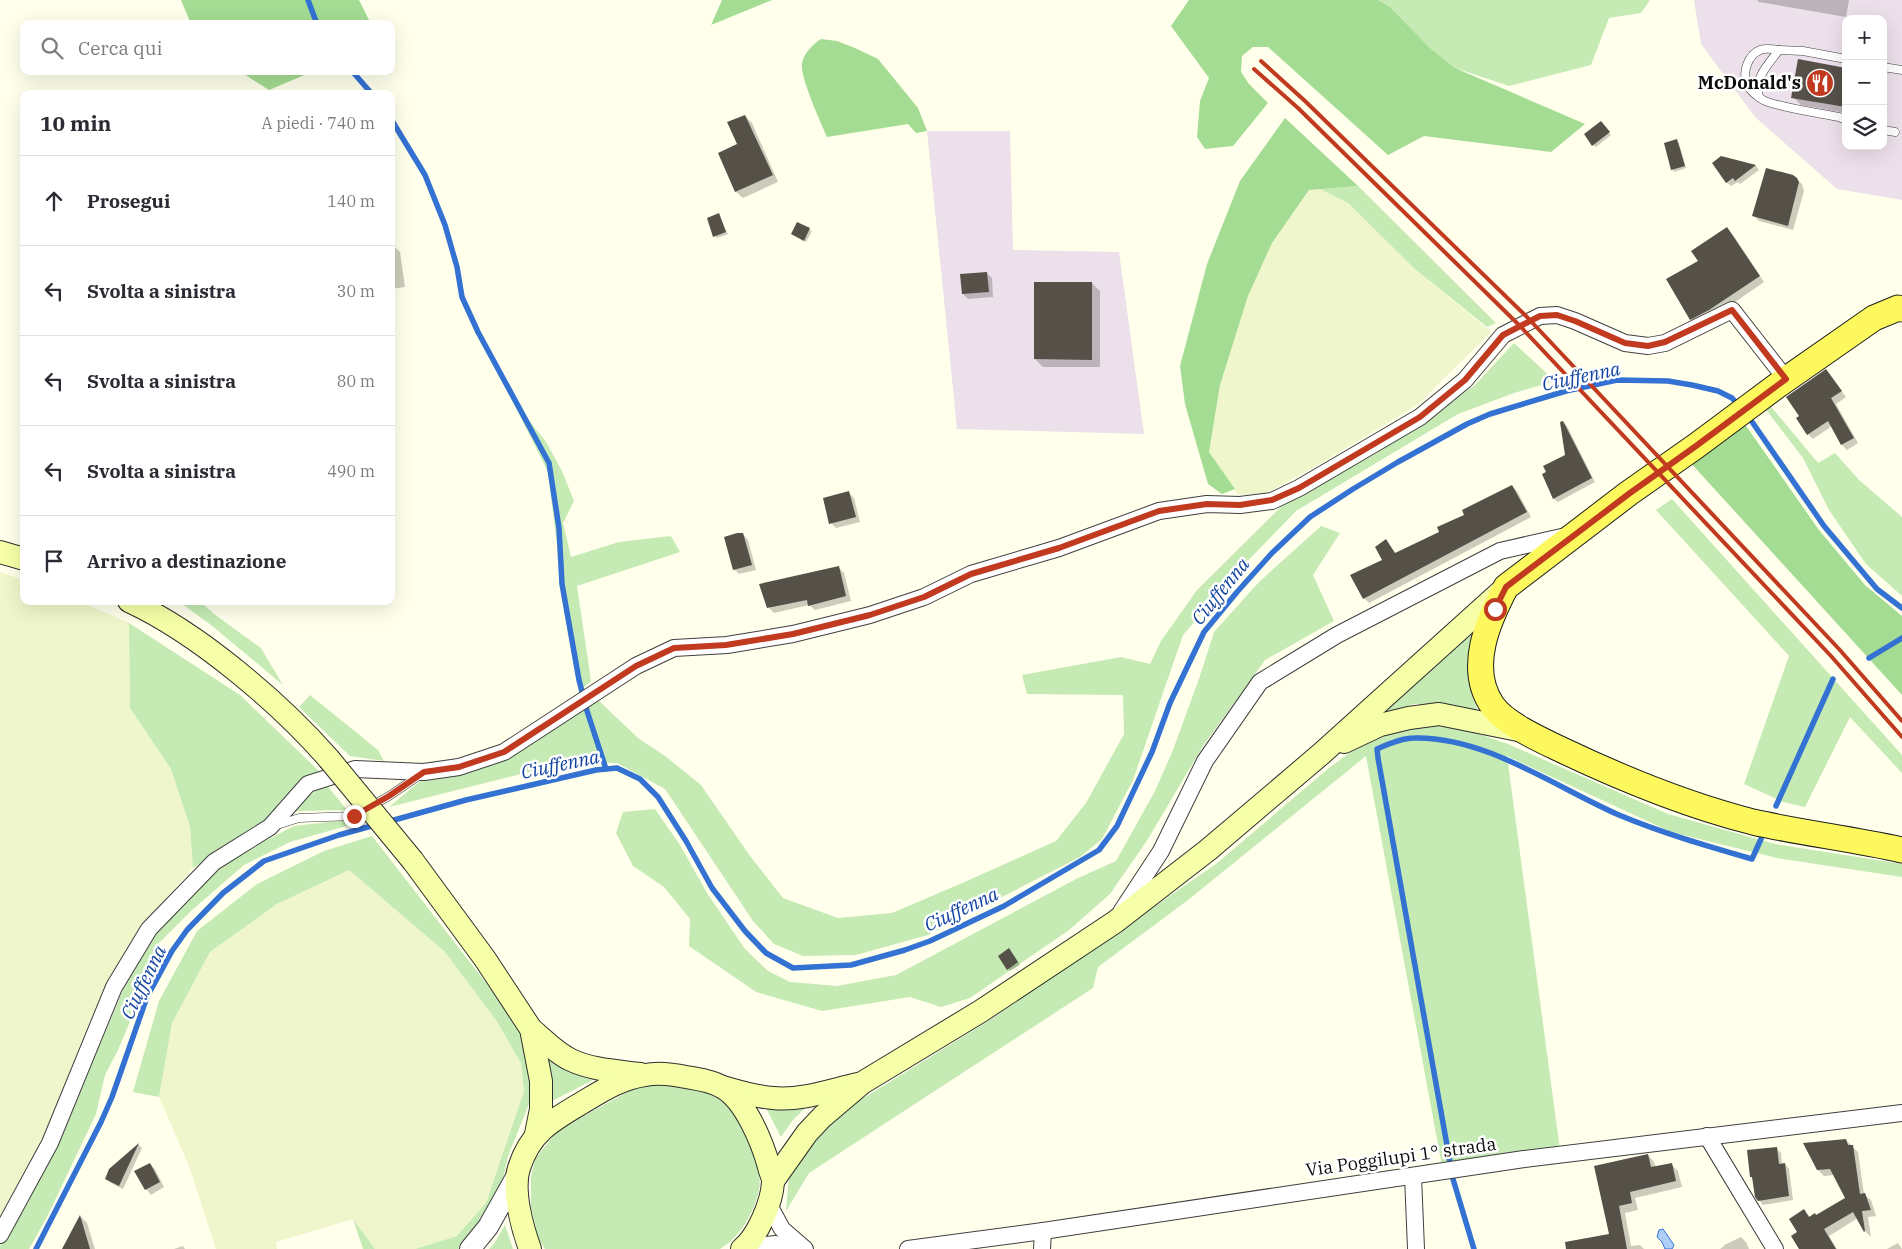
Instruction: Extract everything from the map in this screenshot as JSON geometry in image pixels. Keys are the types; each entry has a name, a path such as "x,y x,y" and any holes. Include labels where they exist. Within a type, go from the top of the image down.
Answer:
{"main road":[{"path":"743,1248 762,1222 773,1181 807,1132 822,1116 862,1083 981,1011 1115,922 1208,850 1321,754 1506,587 1630,493 1786,379 1874,318 1902,294"},
{"path":"1874,318 1898,308 1902,309"},
{"path":"0,552 20,558"},
{"path":"1506,587 1489,624 1482,647 1480,667 1484,687 1492,706 1523,731"},
{"path":"136,605 178,628 215,655 284,713 329,759 413,861 485,958 531,1030 571,1060 606,1069 644,1075 673,1074 702,1080 748,1094 775,1099 815,1094 862,1083"},
{"path":"1321,754 1380,725 1409,718 1439,714 1523,731 1632,782 1692,804 1753,822 1902,850"},
{"path":"530,1249 520,1216 517,1174 536,1134 541,1109 541,1081 531,1030"},
{"path":"536,1134 563,1114 602,1091 621,1082 644,1075"},
{"path":"723,1087 737,1101 753,1124 766,1156 773,1181"}],"street":[{"path":"0,1235 50,1143 114,987 149,929 214,862 270,827 308,784 355,769 424,772 459,767 504,752 636,666 674,648 726,645 793,634 870,615 924,597 971,574 1059,548 1159,511 1207,504 1240,505 1272,500 1299,488 1420,417 1465,380 1503,335 1540,316 1557,315 1625,343 1648,346 1665,342 1732,310 1786,379"},
{"path":"1115,922 1162,851 1205,761 1260,682 1337,635 1500,551 1576,534"},
{"name":"Via Poggilupi 1° strada","path":"908,1249 1043,1231 1524,1159 1902,1113"},
{"path":"1706,1136 1775,1249"},
{"path":"470,1249 488,1227 517,1174"},
{"path":"1413,1176 1416,1249"},
{"path":"768,1203 782,1230 805,1249"},
{"path":"1042,1249 1043,1231"},
{"path":"743,1248 776,1244 790,1249"}],"lane":[{"path":"1842,58 1803,51 1760,50 1750,58 1747,66 1746,84 1759,97 1773,104 1842,118"},
{"path":"1759,97 1757,84 1760,76 1779,50"},
{"path":"1887,68 1902,70"},
{"path":"1887,131 1895,132"},
{"path":"270,827 299,818 354,816 389,796 424,772"}],"shaded area":[{"path":"1694,0 1902,0 1902,200 1837,189 1755,117 1701,44"},
{"path":"927,131 1010,131 1013,250 1119,252 1144,434 957,429"}],"green space":[{"path":"181,0 359,0 369,20 189,20"},
{"path":"722,0 772,0 711,25"},
{"path":"1189,0 1378,0 1390,7 1429,47 1455,68 1585,124 1551,152 1424,136 1388,155 1268,47 1253,47 1242,56 1241,72 1249,84 1268,103 1233,146 1205,149 1197,137 1200,101 1209,78 1171,26"},
{"path":"1378,0 1650,0 1641,13 1609,18 1591,65 1509,86 1455,68 1429,47 1390,7"},
{"path":"821,39 837,41 878,59 918,108 927,131 916,133 908,124 827,137 811,99 802,69 803,59 807,52"},
{"path":"245,75 305,75 269,90"},
{"path":"1285,118 1358,186 1309,190 1272,243 1248,296 1220,385 1209,452 1235,489 1222,494 1208,484 1185,404 1180,366 1207,264 1240,181"},
{"path":"1358,186 1496,323 1487,327 1415,269 1348,203 1320,189"},
{"path":"1320,189 1348,203 1415,269 1491,332 1417,405 1323,462 1267,493 1238,495 1209,452 1220,385 1248,296 1272,243 1309,190"},
{"path":"1514,343 1555,381 1514,393 1458,414 1296,511 1239,570 1183,635 1133,780 1102,839 1080,857 928,935 856,955 803,956 774,944 753,921 665,789 617,763 569,762 389,807 424,778 476,767 597,699 638,738 665,756 701,785 750,856 783,898 838,918 892,913 1056,841 1086,803 1124,734 1123,695 1027,694 1022,675 1121,657 1150,664 1161,641 1197,590 1287,501 1374,455 1475,385"},
{"path":"510,396 546,442 562,471 574,501 563,523 571,557 619,542 671,536 680,552 577,586 591,681 579,692 565,611 548,472"},
{"path":"1768,403 1818,463 1835,453 1859,480 1902,517 1902,596 1866,564 1829,510 1803,458 1764,407"},
{"path":"1744,423 1819,530 1865,585 1902,616 1902,695 1689,461"},
{"path":"1672,499 1902,755 1902,773 1850,717 1805,807 1783,802 1744,784 1789,656 1656,510"},
{"path":"1321,526 1340,533 1313,575 1334,621 1265,660 1203,746 1148,839 1110,894 1069,930 970,998 941,1007 910,997 822,1011 756,992 689,946 690,919 664,887 633,866 616,833 623,812 655,809 680,845 707,893 745,949 768,971 790,982 837,986 896,975 1076,879 1116,861 1155,791 1173,750 1214,632 1259,582"},
{"path":"0,572 20,579 20,605 88,605 129,623 130,708 171,769 190,827 193,868 142,925 44,1138 0,1219"},
{"path":"184,605 204,605 261,648 283,685 211,625"},
{"path":"1475,622 1469,646 1468,678 1478,712 1453,706 1414,704 1371,717"},
{"path":"129,623 240,695 321,773 267,823 193,868 190,827 171,769 130,708"},
{"path":"310,695 378,750 384,761 350,756 299,707"},
{"path":"1423,724 1467,730 1508,744 1668,814 1775,844 1902,864 1902,877 1777,858 1671,832 1507,756 1560,1150 1442,1166 1366,756 1188,900 1098,967 1093,988 809,1173 786,1211 789,1175 796,1154 841,1112 990,1020 1216,864 1329,768 1359,746 1386,733"},
{"path":"325,783 347,810 289,813"},
{"path":"355,819 357,823 290,842 244,865 192,910 158,944 140,998 105,1075 96,1114 47,1217 29,1249 0,1249 36,1184 77,1100 130,973 155,933 205,880 244,852 294,826"},
{"path":"372,836 486,983 528,1041 535,1089 508,1156 500,1193 461,1249 415,1249 457,1236 486,1203 524,1091 521,1063 496,1020 445,952 349,870 277,904 210,952 172,1023 159,1097 133,1092 159,1001 197,931 257,884 324,851"},
{"path":"349,870 445,952 496,1020 521,1063 524,1091 486,1203 457,1236 415,1249 375,1249 353,1219 276,1242 277,1249 216,1249 189,1166 159,1097 172,1023 210,952 277,904"},
{"path":"547,1051 599,1077 548,1103 552,1078"},
{"path":"644,1083 677,1085 700,1089 720,1097 734,1110 747,1131 759,1169 759,1190 750,1216 734,1238 720,1249 545,1249 538,1238 531,1207 531,1177 535,1159 558,1130"},
{"path":"765,1106 806,1107 792,1121 781,1137"},
{"path":"353,1219 375,1249 363,1249"},
{"path":"505,1225 513,1249 489,1249 494,1244"}],"water":[{"path":"1663,1229 1674,1245 1672,1249 1665,1249 1657,1237 1659,1230"}],"building":[{"name":"McDonald's","path":"1798,59 1842,67 1842,106 1791,98"},
{"path":"745,115 773,175 735,192 718,153 737,144 727,122"},
{"path":"1601,121 1610,132 1592,146 1584,134"},
{"path":"1677,139 1685,166 1671,170 1664,143"},
{"path":"1721,156 1756,165 1735,181 1733,178 1726,183 1712,163"},
{"path":"1766,168 1793,175 1799,182 1788,226 1752,216"},
{"path":"719,213 726,232 713,237 707,218"},
{"path":"797,222 810,228 804,241 791,234"},
{"path":"1727,227 1760,276 1709,310 1690,320 1666,279 1698,261 1691,251"},
{"path":"987,272 989,292 962,294 960,274"},
{"path":"1034,282 1092,282 1092,360 1034,359"},
{"path":"1826,369 1842,391 1831,398 1854,438 1841,445 1828,421 1807,435 1796,418 1799,416 1786,397"},
{"path":"1563,421 1592,478 1553,499 1542,474 1546,472 1543,466 1565,455 1560,422"},
{"path":"1512,485 1527,512 1363,599 1350,575 1382,560 1375,547 1386,539 1395,553 1439,532 1437,527 1464,515 1462,510"},
{"path":"849,491 856,517 829,524 823,498"},
{"path":"743,533 752,565 733,570 724,537"},
{"path":"839,566 846,596 808,606 807,600 767,608 759,584"},
{"path":"1009,948 1018,962 1007,970 998,956"},
{"path":"1846,1139 1848,1145 1853,1145 1860,1194 1865,1193 1871,1210 1862,1211 1865,1231 1853,1212 1824,1229 1836,1249 1799,1249 1791,1236 1797,1232 1789,1219 1804,1209 1809,1217 1815,1213 1816,1215 1845,1198 1830,1169 1817,1170 1803,1143"},
{"path":"139,1143 119,1186 105,1179 109,1169"},
{"path":"1777,1147 1779,1164 1785,1163 1789,1196 1758,1201 1755,1197 1752,1177 1750,1177 1747,1150"},
{"path":"1648,1154 1651,1167 1672,1163 1676,1181 1630,1192 1632,1203 1619,1206 1627,1249 1566,1249 1565,1242 1609,1234 1594,1166"},
{"path":"150,1163 160,1182 145,1190 134,1171"},
{"path":"80,1215 90,1249 62,1249"}],"waterway":[{"path":"308,0 316,20"},
{"path":"355,75 369,90"},
{"path":"395,126 425,175 445,225 457,267 462,297 478,332 549,463 559,528 562,584 579,680 606,769"},
{"name":"Ciuffenna","path":"387,822 466,800 596,770 617,768 640,779 658,797 686,841 712,888 745,931 766,953 793,968 851,965 905,950 930,941 1004,906 1099,850 1117,826 1152,752 1170,703 1204,632 1272,553 1310,517 1353,489 1467,424 1490,414 1566,391 1617,380 1668,381 1692,385 1718,391 1732,398 1740,407"},
{"name":"Ciuffenna","path":"1748,416 1824,526 1877,589 1902,608"},
{"path":"1869,658 1902,638"},
{"path":"1776,806 1833,679"},
{"path":"1474,1249 1453,1179 1377,749 1409,738 1441,740 1467,745 1519,765 1619,815 1685,839 1752,859 1761,839"},
{"name":"Ciuffenna","path":"36,1249 101,1122 112,1097 147,997 172,951 187,930 223,893 264,861 339,835 375,825"}],"railway":[{"path":"1261,61 1305,101 1527,317 1839,649 1902,721"},
{"path":"1254,69 1298,108 1519,325 1831,656 1902,737"}],"place":[{"name":"McDonald's","path":"1820,83"}],"route":[{"path":"354,816 389,796 424,772 459,767 504,752 636,666 674,648 726,645 793,634 870,615 924,597 971,574 1059,548 1159,511 1207,504 1240,505 1272,500 1299,488 1374,442 1420,417 1465,380 1503,335 1540,316 1557,315 1625,343 1648,346 1665,342 1732,310 1786,379 1630,493 1506,587 1495,609"}]}
